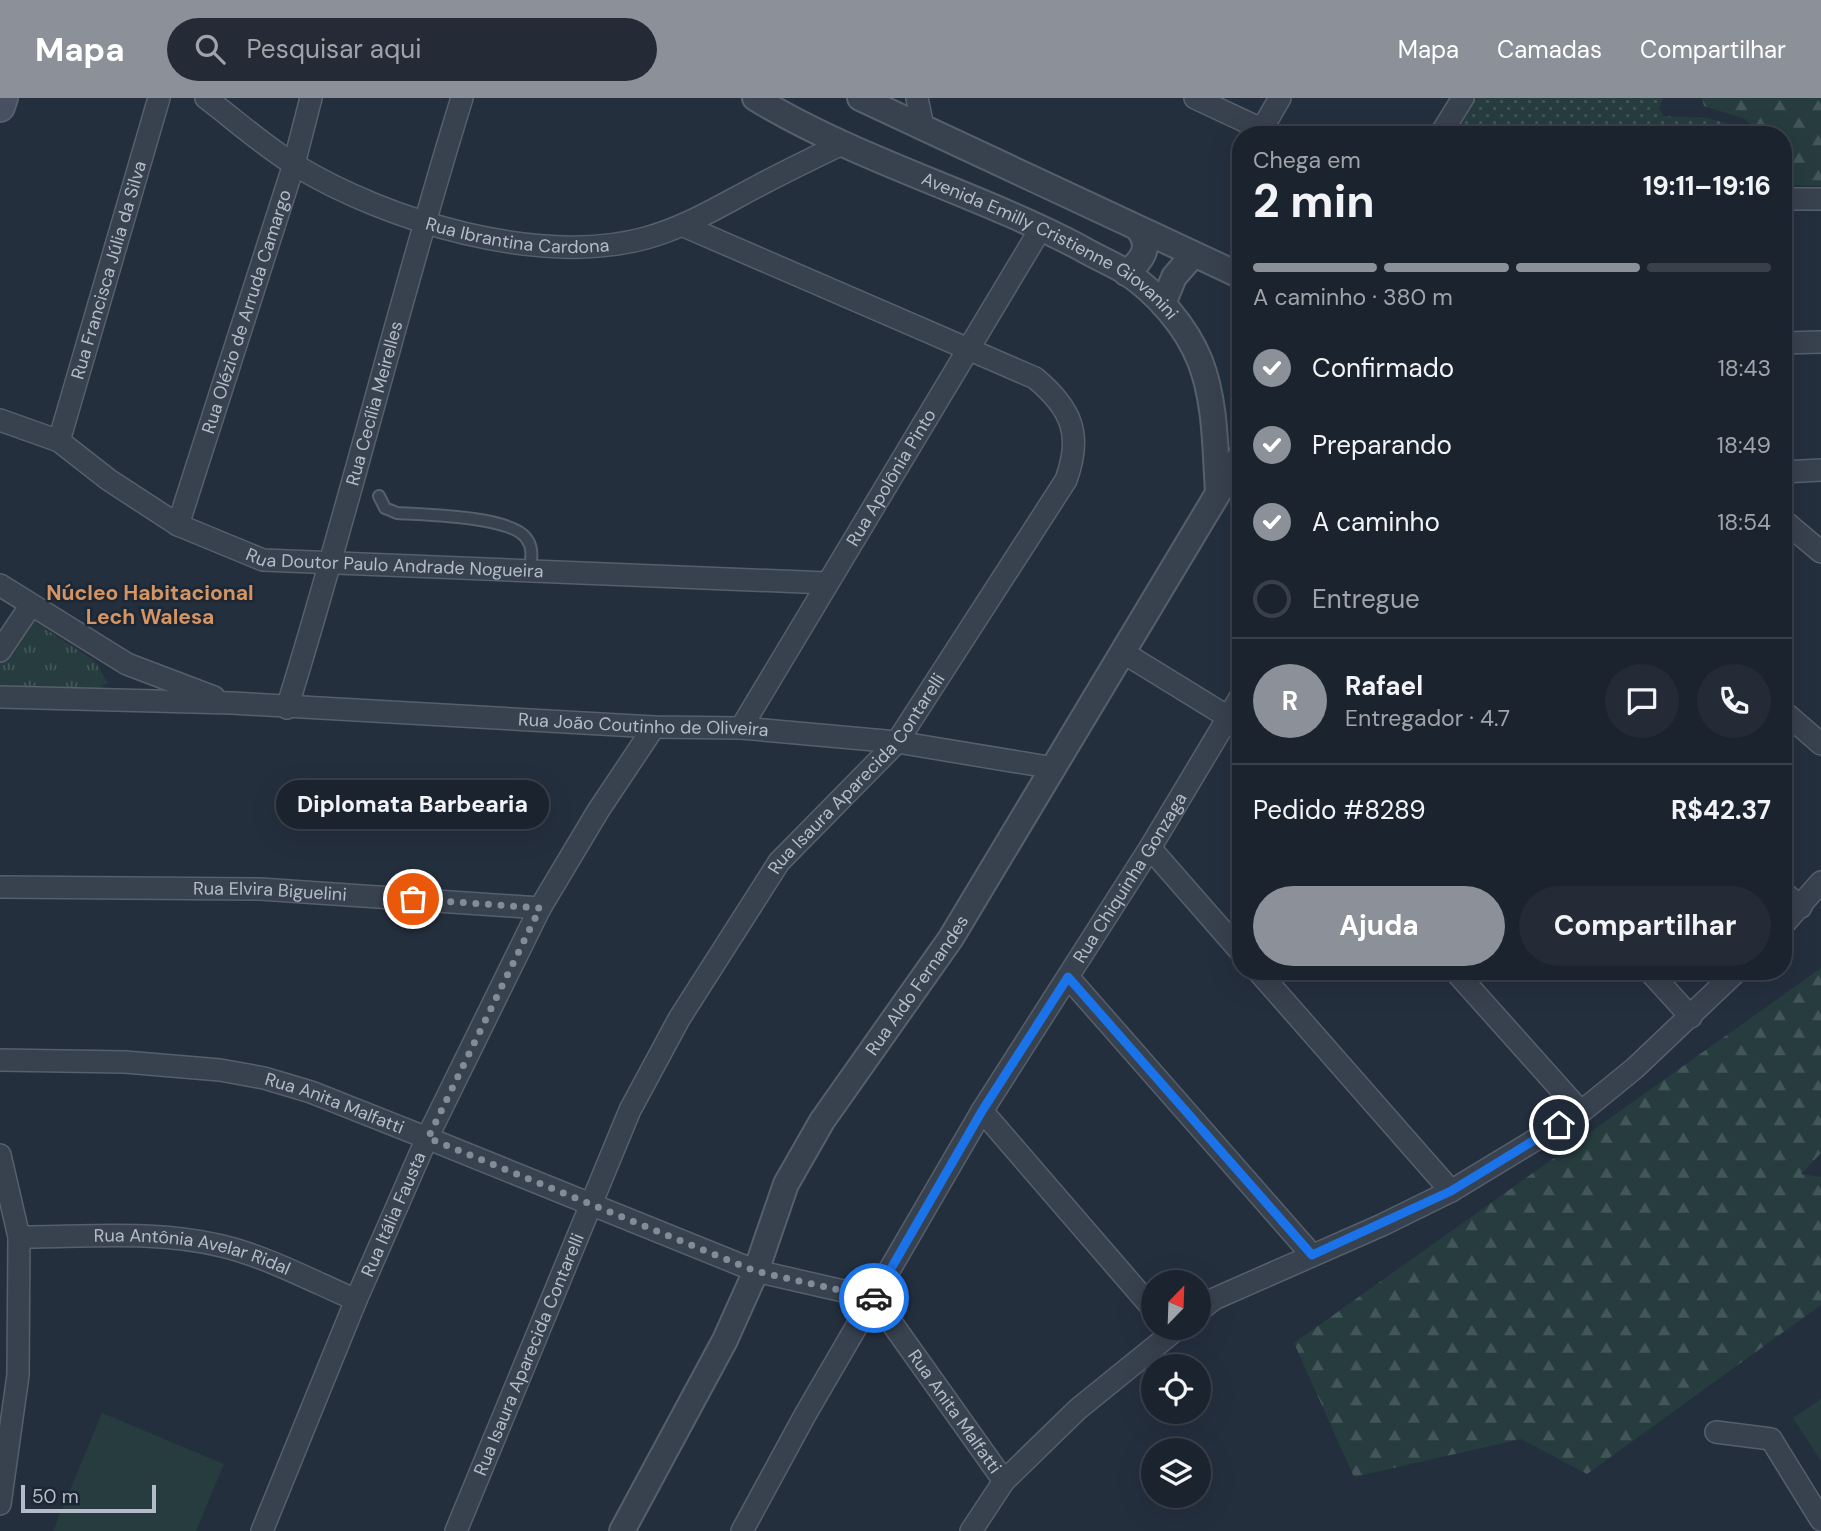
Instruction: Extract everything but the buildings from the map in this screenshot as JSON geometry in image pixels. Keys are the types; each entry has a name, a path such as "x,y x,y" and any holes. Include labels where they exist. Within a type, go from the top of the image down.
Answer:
{"main road":[{"path":"0,107 3,98"}],"street":[{"name":"Rua Francisca Júlia da Silva","path":"59,441 159,98"},
{"name":"Rua Ibrantina Cardona","path":"206,98 294,164 356,197 424,222 498,239 555,246 620,244 684,226 842,144"},
{"name":"Rua Olézio de Arruda Camargo","path":"178,525 294,164 311,98"},
{"name":"Rua Cecília Meirelles","path":"287,708 332,564 424,222 462,98"},
{"name":"Avenida Emilly Cristienne Giovanini","path":"755,98 799,124 842,144 1041,228 1126,273 1163,304 1184,331 1200,360 1210,398 1218,492"},
{"path":"860,98 1232,272"},
{"path":"917,98 923,127"},
{"path":"1195,98 1255,126"},
{"path":"1270,126 1280,98"},
{"path":"1446,126 1463,98"},
{"path":"1792,198 1821,198"},
{"name":"Rua Isaura Aparecida Contarelli","path":"456,1531 630,1110 679,1019 772,873 897,742 1066,480 1074,459 1072,422 1052,393 1035,378 684,226"},
{"name":"Rua Apolônia Pinto","path":"741,728 971,349 1041,228"},
{"path":"1126,273 1135,266 1146,249 1146,239 1139,230"},
{"path":"1163,304 1174,277 1193,255"},
{"path":"1792,344 1821,342"},
{"name":"Rua Doutor Paulo Andrade Nogueira","path":"0,421 59,441 109,480 178,525 263,560 828,583"},
{"name":"Rua Aldo Fernandes","path":"622,1531 699,1388 755,1271 786,1184 822,1121 951,937 1232,469"},
{"path":"1792,472 1821,470"},
{"path":"1792,528 1821,552"},
{"path":"0,585 127,664 232,703"},
{"path":"0,651 31,604"},
{"path":"1124,653 1232,723"},
{"path":"109,700 122,682 127,664"},
{"path":"0,697 232,703"},
{"name":"Rua João Coutinho de Oliveira","path":"232,703 654,727 741,728 897,742 1054,768"},
{"path":"1792,719 1821,744"},
{"name":"Rua Itália Fausta","path":"262,1531 356,1300 428,1138 540,908 597,811 654,727"},
{"name":"Rua Chiquinha Gonzaga","path":"743,1531 805,1415 982,1111 1150,848 1232,727"},
{"path":"1150,848 1232,942"},
{"path":"1792,916 1821,882"},
{"name":"Rua Elvira Biguelini","path":"0,887 260,888 540,908"},
{"path":"1792,900 1801,907"},
{"path":"1068,977 1312,1255"},
{"path":"1266,980 1451,1191"},
{"path":"1463,980 1581,1112"},
{"path":"1657,980 1691,1017"},
{"path":"1211,1301 1451,1191 1581,1112 1691,1017 1728,980"},
{"name":"Rua Anita Malfatti","path":"0,1060 125,1062 220,1070 264,1078 311,1092 755,1271 874,1298 1004,1481"},
{"path":"982,1111 1141,1295"},
{"path":"0,1155 19,1237 18,1375 0,1504"},
{"name":"Rua Antônia Avelar Ridal","path":"19,1237 143,1236 222,1246 257,1256 356,1300"},
{"path":"971,1531 1004,1481 1078,1409 1162,1340"},
{"path":"1716,1432 1771,1439 1821,1520"}],"lane":[{"path":"379,496 385,508 397,513 487,522 523,534 532,549 530,570"}],"green space":[{"path":"1475,98 1663,98 1659,109 1664,116 1708,118 1736,126 1459,126"},
{"path":"1702,98 1821,98 1821,186 1792,185 1792,126 1751,126 1745,119 1704,106"},
{"path":"30,619 95,661 108,683 84,695 0,691 0,662"},
{"path":"1821,968 1821,1153 1801,1174 1821,1177 1821,1305 1587,1474 1521,1439 1354,1477 1294,1343"},
{"path":"1821,1399 1821,1461 1793,1418"},
{"path":"102,1413 224,1464 196,1531 53,1531"}],"way so far":[{"path":"413,899 540,908 428,1138 755,1271 874,1298"}],"place":[{"name":"Diplomata Barbearia","path":"413,899"}],"district":[{"name":"Núcleo Habitacional Lech Walesa","path":"150,605"}],"route":[{"path":"874,1298 982,1111 1068,977 1312,1255 1451,1191 1559,1125"}]}
